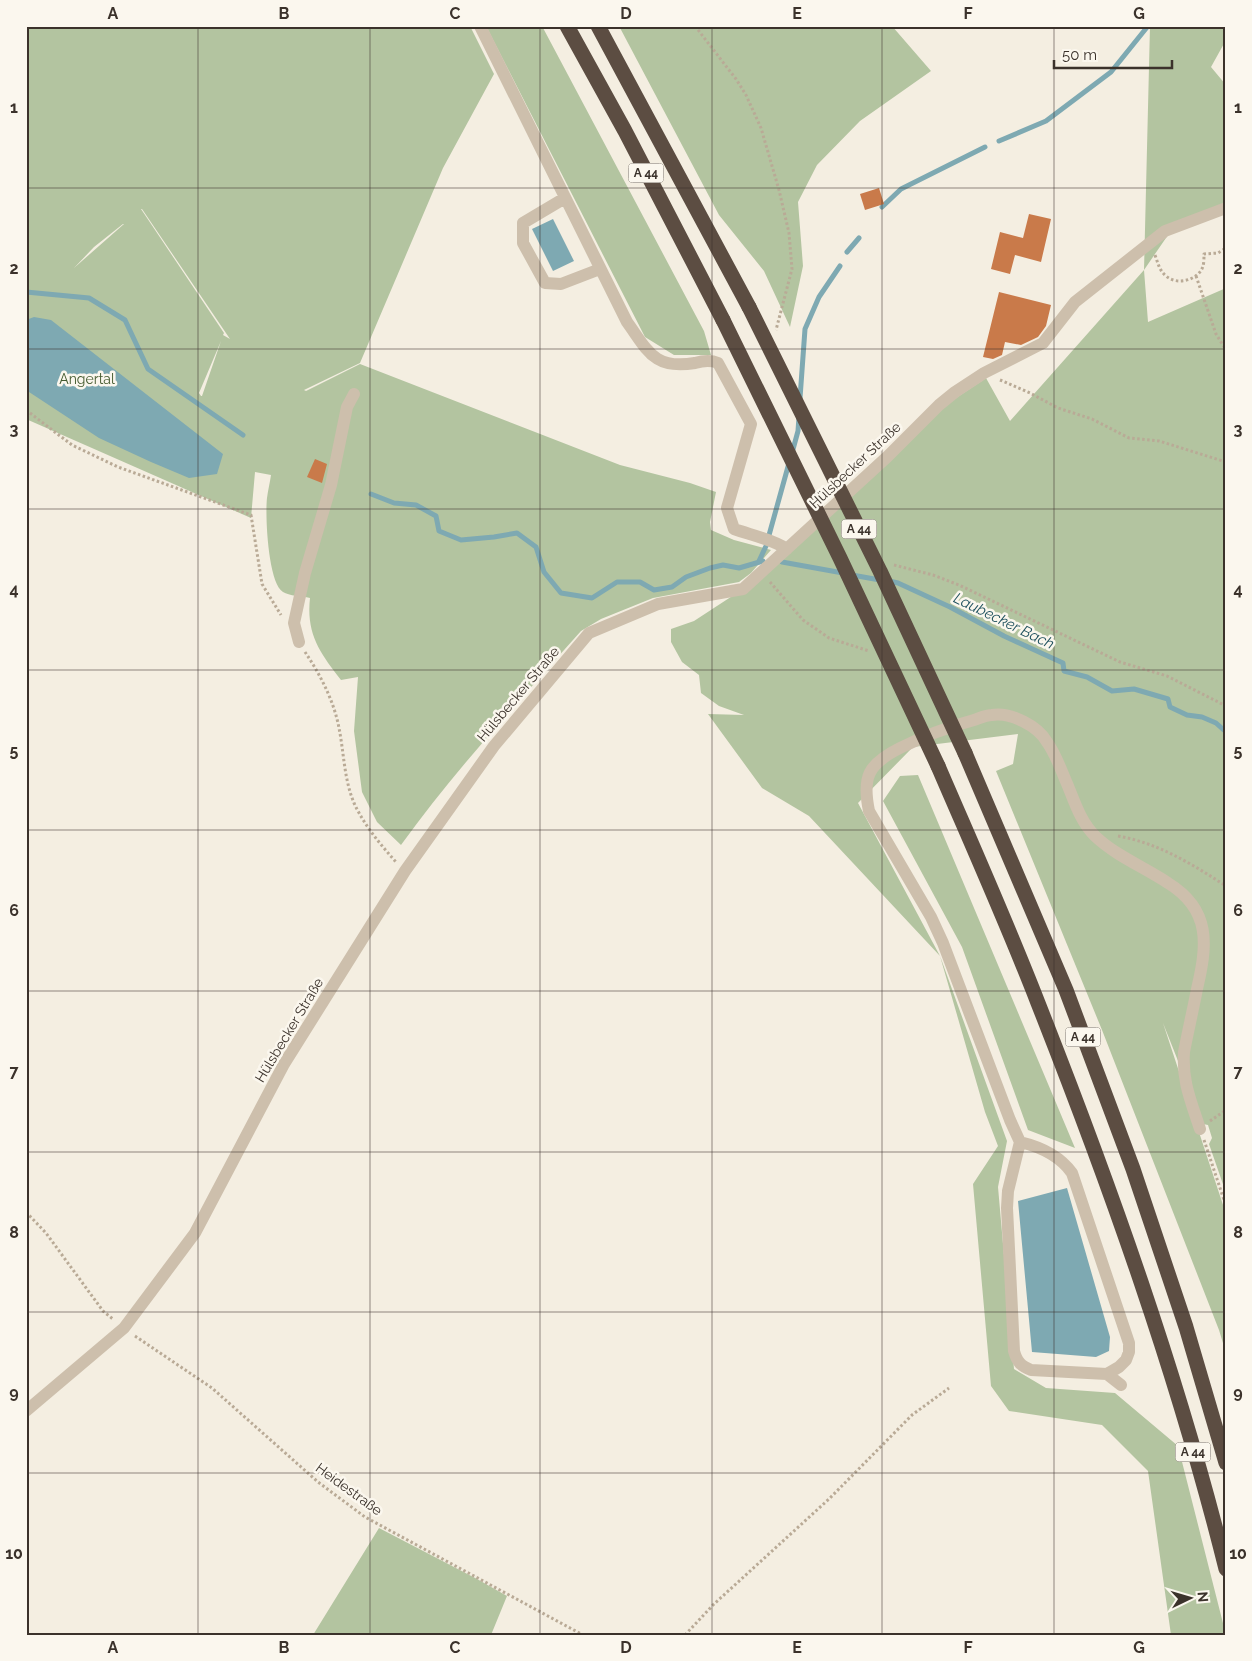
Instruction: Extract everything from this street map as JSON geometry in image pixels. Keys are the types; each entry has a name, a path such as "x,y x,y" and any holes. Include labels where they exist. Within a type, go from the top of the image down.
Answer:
{"highway":[{"name":"A 44","path":"567,26 625,131 724,320 840,558 938,766 1038,1002 1095,1152 1160,1336 1226,1569"},
{"name":"A 44","path":"598,26 749,307 880,571 965,753 1066,990 1133,1169 1186,1327 1226,1463"}],"street":[{"path":"480,26 627,322 651,355 658,360 681,365 714,361 718,363 751,424 727,508 734,529 782,546"},
{"path":"565,198 523,223 523,243 545,283 561,284 600,269"},
{"name":"Hülsbecker Straße","path":"26,1411 124,1328 195,1232 284,1064 405,872 494,746 589,633 658,604 743,589 761,572 782,546 888,457 939,405 984,373 1043,343 1075,302 1165,231 1226,208"},
{"path":"299,642 294,623 305,573 331,485 347,407 354,394"},
{"path":"1020,1142 1054,1155 1072,1173 1130,1344 1126,1360 1107,1374 1031,1370 1023,1367 1016,1360 1007,1208 1008,1192 1020,1142 943,943 931,917 868,811 865,793 867,775 882,757 944,728 993,714 1016,718 1036,728 1047,741 1079,814 1095,836 1113,850 1170,883 1184,894 1194,906 1202,923 1205,939 1204,958 1184,1052 1183,1067 1184,1082 1200,1129"},
{"path":"1107,1374 1121,1385"}],"path":[{"path":"695,26 746,95 761,128 779,190 789,233 792,269 775,333"},
{"path":"1152,252 1156,256 1158,268 1168,278 1184,281 1196,276 1203,266 1204,254 1218,253 1226,248"},
{"path":"1196,276 1216,334 1226,350"},
{"path":"984,373 1030,393 1058,408 1092,419 1129,438 1160,441 1226,462"},
{"path":"26,410 72,445 118,467 251,515 262,584 283,617"},
{"path":"886,563 924,573 959,586 1120,662 1167,676 1226,706"},
{"path":"761,572 803,620 828,638 874,653"},
{"path":"299,642 312,662 334,707 340,728 345,770 354,801 365,824 384,850 405,872"},
{"path":"1095,836 1116,835 1134,839 1158,848 1201,870 1226,886"},
{"path":"1200,1129 1226,1206"},
{"name":"Heidestraße","path":"26,1212 46,1233 102,1311 212,1388 318,1482 365,1517 583,1635"},
{"path":"685,1635 714,1604 830,1499 912,1415 949,1388"}],"green space":[{"name":"Angertal","path":"26,26 470,26 494,74 443,168 360,363 304,390 306,391 360,364 620,465 690,483 716,492 710,522 711,530 734,540 771,550 751,573 739,582 653,598 601,619 581,631 466,762 401,845 377,822 362,792 354,731 358,677 341,680 316,642 310,622 310,598 283,592 274,576 269,548 267,519 267,498 271,475 255,472 251,518 26,419","holes":["141,209 230,339 223,335 224,333","124,224 74,268 94,247","221,341 202,396 199,393"]},
{"path":"486,26 542,26 704,331 711,355 674,355 645,337"},
{"path":"619,26 892,26 931,71 860,121 817,165 798,202 803,266 790,327 764,271 719,215"},
{"path":"1150,26 1226,26 1226,40 1211,67 1226,85 1226,211 1168,235 1144,270"},
{"path":"1144,270 1148,322 1226,288 1226,1193 1209,1144 1212,1138 1208,1125 1203,1124 1163,1023 1226,1214 1226,1353 1219,1330 1102,1030 996,771 1013,764 1018,734 913,747 858,803 940,956 809,816 762,788 708,714 744,715 719,706 701,693 699,675 682,662 671,642 671,629 694,621 743,589 944,406 986,378 1010,421"},
{"path":"918,775 1075,1148 1028,1130 962,947 883,801 900,776"},
{"path":"940,956 1007,1141 998,1187 1014,1369 1046,1388 1115,1393 1178,1446 1226,1635 1171,1635 1148,1471 1102,1425 1009,1411 991,1386 973,1184 998,1146 985,1112"},
{"path":"379,1528 507,1596 491,1635 313,1635"}],"water":[{"path":"553,219 574,261 553,271 532,229"},
{"path":"34,317 51,320 223,454 217,474 189,478 151,462 99,438 26,390 26,320"},
{"path":"1067,1188 1110,1337 1109,1351 1096,1357 1032,1352 1018,1201"}],"building":[{"path":"879,188 884,204 865,210 860,194"},
{"path":"1029,214 1051,219 1041,262 1015,255 1010,274 991,269 1000,232 1023,238"},
{"path":"999,292 1051,305 1046,326 1038,337 1021,345 1005,342 1002,355 993,359 983,357"},
{"path":"315,459 327,464 322,483 307,477"}],"waterway":[{"path":"999,141 1046,121 1111,72 1148,26"},
{"path":"882,207 901,189 985,147"},
{"path":"847,252 859,238"},
{"path":"800,398 805,329 819,297 840,266"},
{"name":"Laubecker Bach","path":"26,292 89,298 125,320 148,369 243,435"},
{"path":"792,453 798,431 799,417"},
{"path":"759,561 766,546 789,463"},
{"name":"Laubecker Bach","path":"371,494 394,503 416,505 436,516 439,531 461,540 517,533 536,547 544,572 561,593 592,598 617,582 640,582 654,590 672,587 686,577 710,568 723,565 739,568 763,561"},
{"name":"Laubecker Bach","path":"782,562 843,573"},
{"name":"Laubecker Bach","path":"852,575 880,580"},
{"name":"Laubecker Bach","path":"889,581 898,583 950,607 1004,636 1063,663 1064,671 1087,677 1112,691 1134,689 1168,699 1170,707 1187,715 1202,717 1216,723 1226,732"}]}
